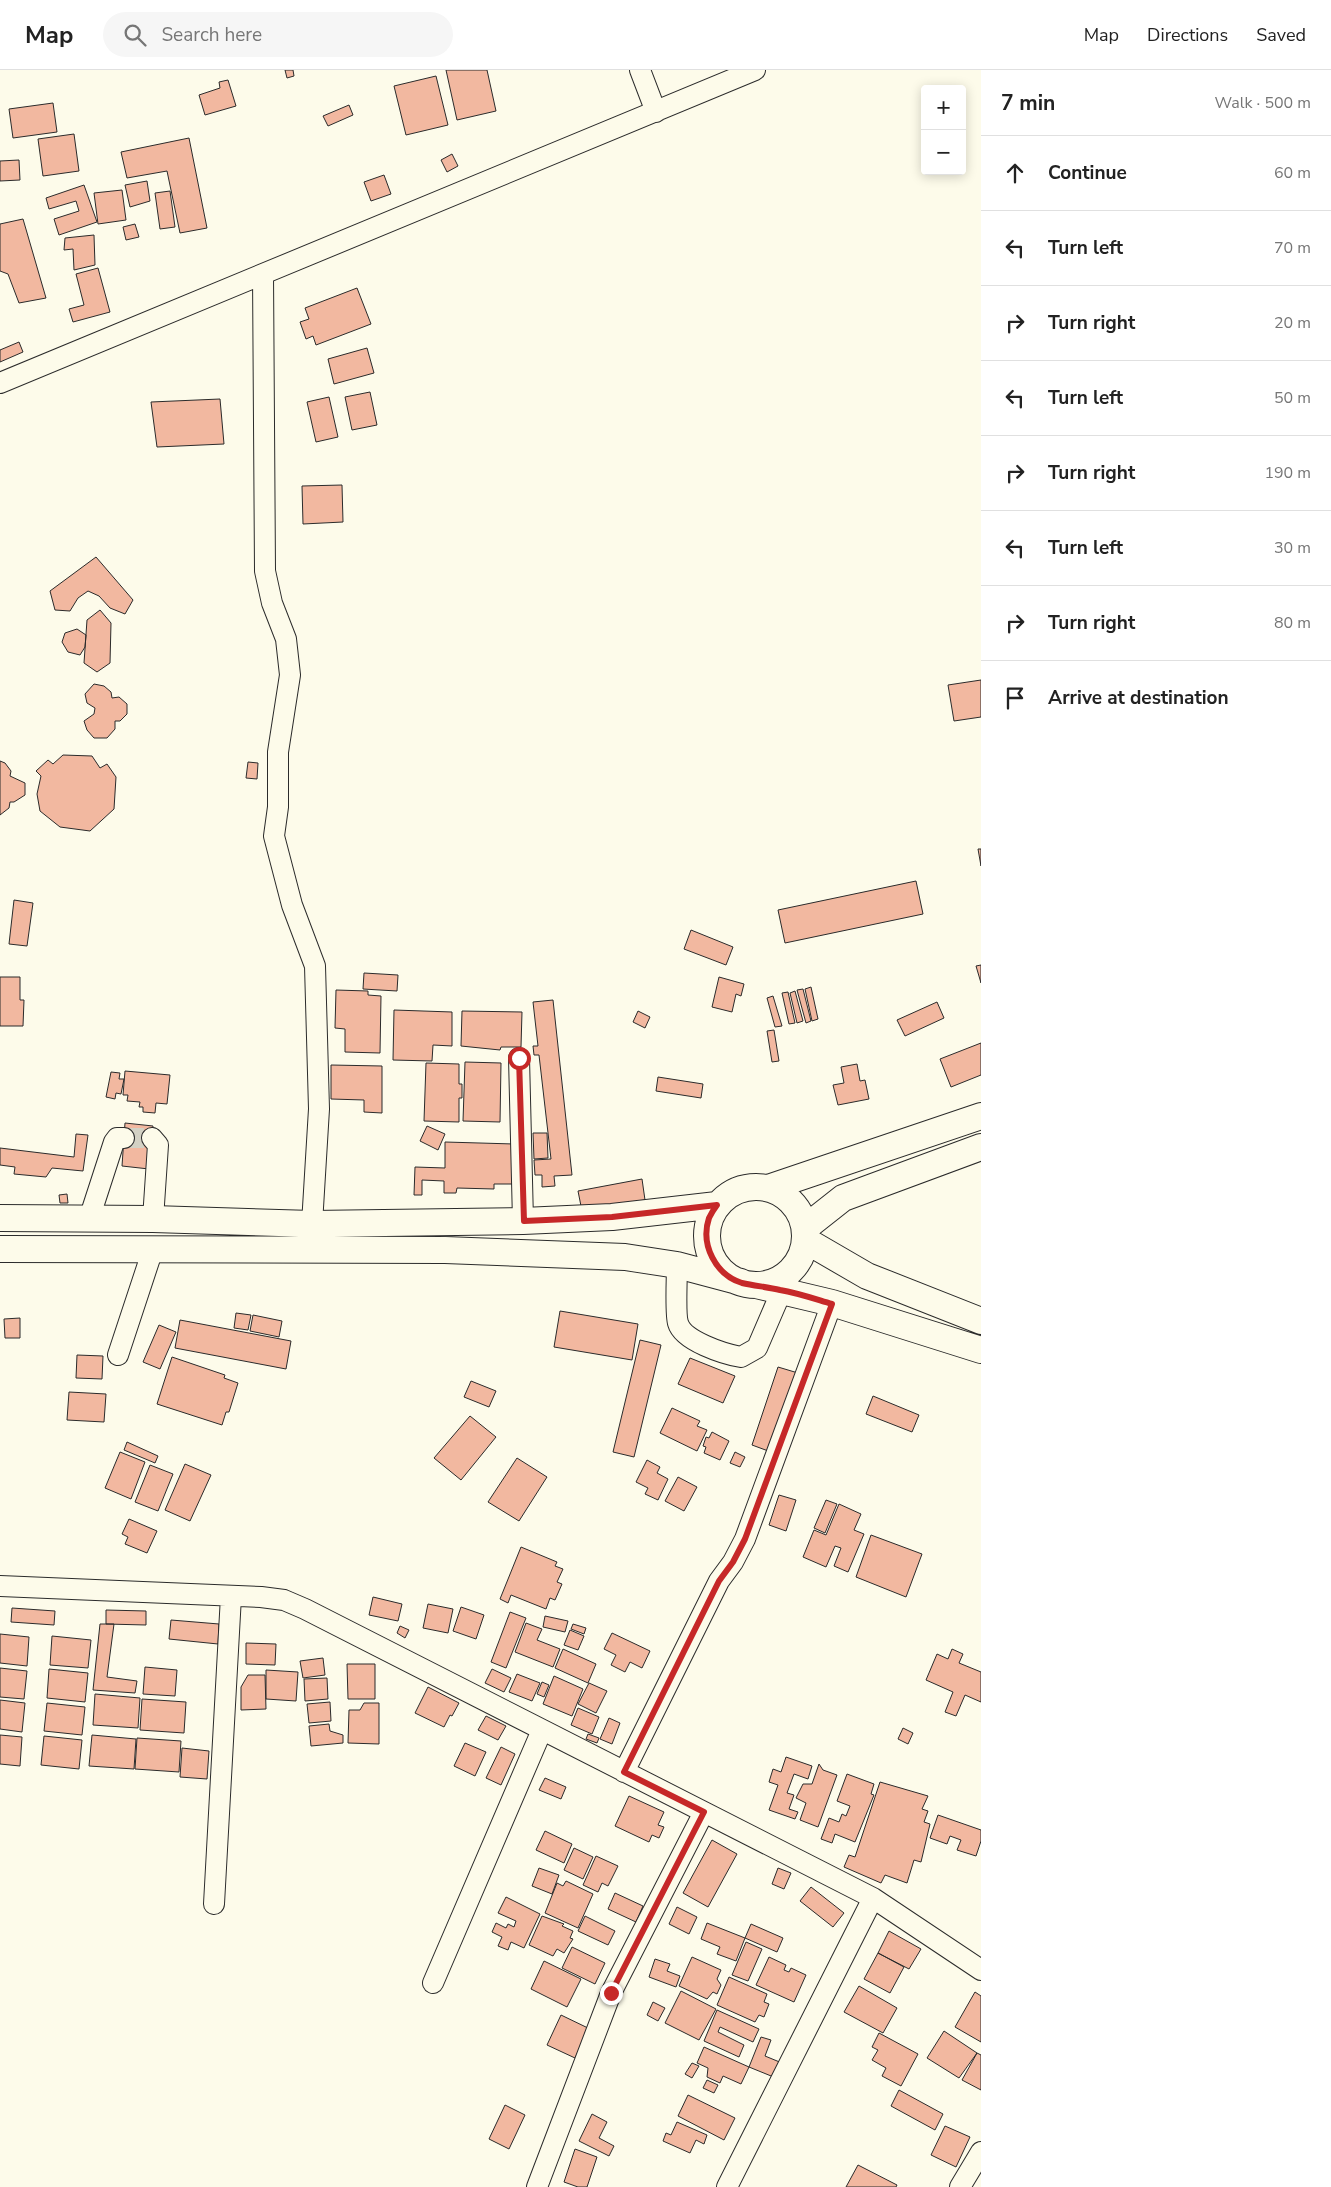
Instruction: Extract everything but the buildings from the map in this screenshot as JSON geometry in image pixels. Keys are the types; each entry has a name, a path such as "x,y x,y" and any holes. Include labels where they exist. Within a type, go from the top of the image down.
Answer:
{"main road":[{"path":"768,1188 788,1198 796,1207 805,1234 802,1253 788,1273 778,1280 747,1284 727,1275 715,1264 708,1250 706,1234 709,1218 717,1205 731,1193 750,1187 768,1188 981,1116"},
{"path":"805,1234 843,1198 981,1147"},
{"path":"0,1218 153,1219 312,1224 524,1221 612,1217 717,1205"},
{"path":"805,1234 867,1276 981,1322"},
{"path":"0,1249 445,1250 625,1257 677,1265 747,1284 782,1290 981,1350"}],"street":[{"path":"640,70 656,112"},
{"path":"0,383 755,70"},
{"path":"263,274 264,571 272,603 286,638 290,675 278,752 278,807 274,836 292,905 315,966 319,1109 312,1224"},
{"path":"519,1058 524,1221"},
{"path":"89,1219 114,1142 117,1138 124,1138"},
{"path":"152,1138 158,1145 153,1219"},
{"path":"118,1355 153,1249"},
{"path":"677,1265 678,1323 684,1334 723,1354 741,1358 757,1348 782,1290"},
{"path":"624,1772 719,1581 733,1562 745,1539 832,1304"},
{"path":"0,1586 284,1600 873,1898 981,1970"},
{"path":"214,1904 232,1596"},
{"path":"433,1984 542,1730"},
{"path":"537,2187 611,1993 704,1812"},
{"path":"727,2187 873,1898"},
{"path":"960,2187 981,2152"}],"tunnel":[{"path":"124,1138 152,1138"}],"route":[{"path":"519,1058 524,1221 612,1217 642,1212 717,1205 709,1218 706,1234 708,1250 715,1264 727,1275 741,1282 782,1290 832,1304 745,1539 733,1562 719,1581 624,1772 704,1812 611,1993"}]}
